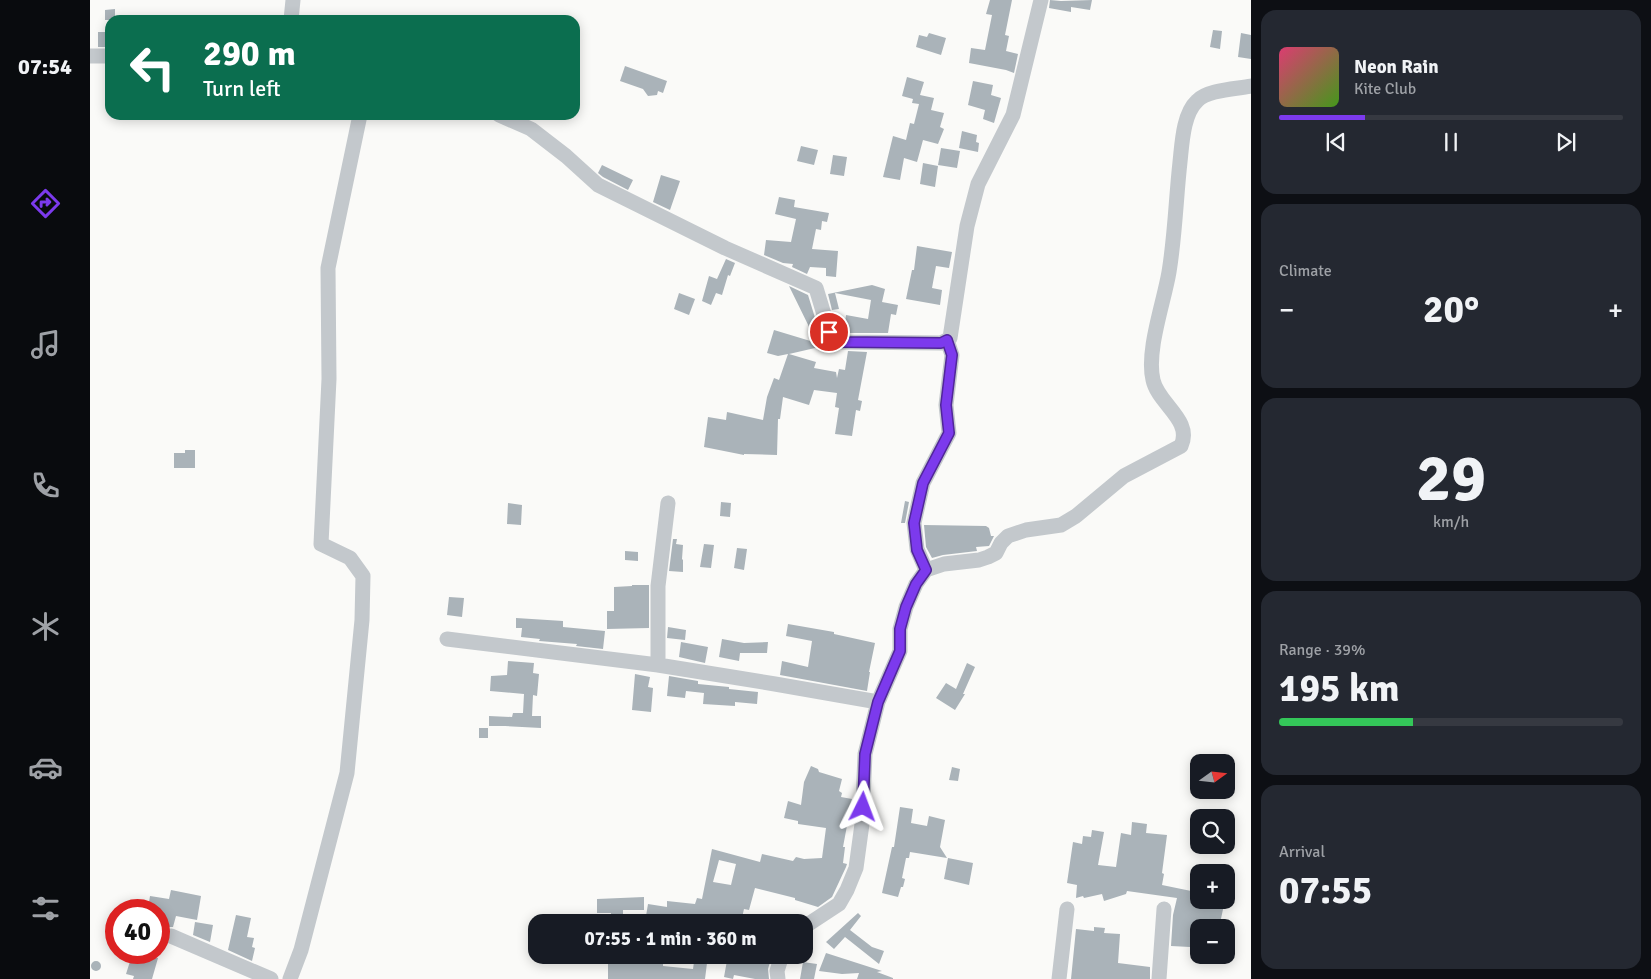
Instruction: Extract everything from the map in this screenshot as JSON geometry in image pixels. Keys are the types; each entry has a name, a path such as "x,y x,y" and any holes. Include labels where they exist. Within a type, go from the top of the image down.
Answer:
{"street":[{"path":"292,15 293,0"},
{"path":"510,120 531,129 566,156 598,186 725,248 816,288 829,332 842,342 941,343 950,338 967,226 978,184 1013,115 1041,0"},
{"path":"90,56 105,56"},
{"path":"813,921 838,904 847,890 856,868 862,824 865,754 878,702 900,651 900,629 906,607 916,584 926,570 944,564 979,560 988,557 996,553 1001,543 1008,536 1026,530 1061,525 1076,516 1124,476 1181,446 1184,440 1183,426 1159,394 1153,382 1151,366 1154,340 1169,271 1182,139 1188,112 1197,100 1209,94 1251,86"},
{"path":"290,979 301,950 347,773 362,620 363,576 350,558 321,544 329,379 328,268 359,120"},
{"path":"926,570 917,550 914,523 923,483 949,433 946,405 952,355 947,340"},
{"path":"658,666 658,586 668,503"},
{"path":"448,640 658,666 878,702"},
{"path":"1059,979 1067,909"},
{"path":"1159,979 1164,910"},
{"path":"171,936 271,979"},
{"path":"778,979 777,971 779,964"}],"building":[{"path":"990,0 1012,0 1005,35 1009,36 1006,51 1018,54 1014,73 969,63 971,48 985,50 992,15 986,14"},
{"path":"1050,0 1092,0 1090,10 1071,7 1071,12 1049,8"},
{"path":"115,9 115,15 105,15 105,10"},
{"path":"1213,30 1222,31 1220,49 1210,47"},
{"path":"98,32 105,32 105,47 98,47"},
{"path":"929,33 946,38 941,55 916,47 919,35 927,37"},
{"path":"1241,33 1251,35 1251,59 1238,57"},
{"path":"625,66 667,81 663,93 658,91 657,95 648,96 643,89 620,81"},
{"path":"907,77 924,82 920,95 934,98 931,110 944,113 940,127 944,129 938,144 923,140 917,162 904,158 900,180 883,177 893,136 906,140 910,123 914,124 919,104 912,103 913,99 902,96"},
{"path":"973,81 993,85 991,95 1001,98 994,123 983,119 985,110 968,105"},
{"path":"962,131 977,135 976,142 979,143 978,152 959,148"},
{"path":"801,146 818,150 814,165 797,161"},
{"path":"941,148 960,151 957,168 938,165"},
{"path":"833,155 847,157 844,176 830,174"},
{"path":"923,163 938,166 935,187 920,184"},
{"path":"602,165 633,180 628,190 598,173"},
{"path":"661,175 680,181 670,210 653,202"},
{"path":"779,197 795,200 794,207 829,213 827,222 822,221 821,230 816,229 812,249 838,251 836,277 826,276 826,268 810,267 807,274 792,267 793,264 783,263 764,255 766,240 791,242 796,219 775,214"},
{"path":"917,246 952,252 949,268 936,266 932,288 942,290 940,305 906,299 912,270 914,270"},
{"path":"726,259 735,263 730,276 728,275 722,295 716,293 711,305 702,301 709,276 717,279"},
{"path":"872,285 885,289 882,302 898,305 896,315 891,314 888,333 845,333 846,315 868,319 871,300 835,293 839,309 832,310 828,294"},
{"path":"789,286 808,295 820,334 828,345 789,354 816,362 814,368 836,372 837,378 839,369 845,370 848,351 867,352 858,400 862,401 860,411 856,410 852,436 835,434 839,408 835,407 837,393 814,390 809,405 783,397 780,419 778,419 777,455 744,455 704,447 708,417 726,420 727,412 763,420 767,397 774,378 779,380 788,354 778,356 767,353 774,330 817,343"},
{"path":"679,293 695,299 689,315 674,309"},
{"path":"185,450 195,450 195,468 174,468 174,453 185,453"},
{"path":"905,501 909,502 905,523 901,523"},
{"path":"721,502 731,503 730,517 720,516"},
{"path":"508,503 522,505 521,525 507,524"},
{"path":"924,525 986,526 989,528 991,536 994,536 989,546 976,547 977,551 932,558 926,547"},
{"path":"673,539 677,539 676,544 683,545 683,572 669,571"},
{"path":"704,544 714,545 711,568 700,567"},
{"path":"737,548 747,549 744,570 734,568"},
{"path":"625,551 638,552 638,561 625,560"},
{"path":"649,585 649,628 607,629 607,611 614,611 614,587"},
{"path":"449,597 464,598 462,617 447,615"},
{"path":"516,618 563,621 563,627 605,631 603,649 521,637 522,628 516,628"},
{"path":"788,624 834,632 834,634 875,643 867,691 780,675 782,661 808,667 812,641 786,636"},
{"path":"668,627 686,630 685,640 667,638"},
{"path":"722,639 744,643 768,642 767,653 740,653 739,661 719,657"},
{"path":"681,642 708,647 705,663 679,657"},
{"path":"508,661 534,663 533,673 539,674 537,696 533,695 532,716 541,716 541,728 489,726 489,716 512,717 513,713 523,713 524,694 490,691 491,676 507,675"},
{"path":"967,663 975,667 963,694 965,694 955,710 936,698 946,683 956,689"},
{"path":"635,674 650,677 648,687 653,688 651,712 632,710"},
{"path":"669,676 698,681 698,684 758,692 757,704 735,702 735,706 703,704 704,693 686,691 685,698 667,696"},
{"path":"479,728 488,728 488,738 479,738"},
{"path":"811,766 818,769 819,772 842,779 839,791 842,793 841,797 852,799 843,847 845,847 843,863 847,864 832,897 818,907 795,900 795,898 755,888 749,910 744,909 743,914 646,914 648,904 667,907 667,901 695,904 697,898 702,899 712,849 760,862 762,854 793,861 796,857 804,859 822,858 826,828 798,824 798,821 784,818 788,801 801,805 804,782","holes":["719,860 736,864 731,885 713,882"]},
{"path":"952,767 960,769 958,781 949,780"},
{"path":"900,807 913,809 911,823 927,826 929,816 945,820 940,847 947,858 910,852 909,858 906,858 902,878 905,879 898,897 882,893 892,847 894,847"},
{"path":"1132,822 1147,824 1146,833 1167,835 1162,885 1190,891 1190,909 1223,909 1221,919 1190,919 1190,947 1171,946 1173,915 1177,898 1127,891 1126,894 1104,901 1102,894 1076,898 1077,885 1067,883 1073,842 1082,844 1083,836 1091,837 1092,830 1104,832 1098,865 1116,867 1121,833 1131,835"},
{"path":"948,858 973,863 969,885 944,879"},
{"path":"171,890 201,896 197,920 176,916 173,927 170,927 169,899"},
{"path":"150,896 169,899 150,899"},
{"path":"644,897 644,910 623,910 623,914 597,913 597,899"},
{"path":"858,913 861,916 850,930 872,947 884,951 879,964 845,937 834,949 826,942"},
{"path":"236,915 251,918 247,937 254,938 252,947 255,948 252,961 228,950"},
{"path":"195,922 213,925 210,942 193,935"},
{"path":"1094,927 1105,928 1104,933 1120,934 1118,963 1150,967 1150,979 1071,979 1076,929 1094,931"},
{"path":"826,953 882,971 877,972 893,979 857,979 859,973 842,974 819,971"},
{"path":"96,961 101,966 96,971 91,966"},
{"path":"129,964 156,964 152,979 133,979 134,976 126,974"},
{"path":"608,964 663,964 663,966 693,969 694,964 707,964 705,979 608,979"},
{"path":"726,964 769,964 769,979 755,979 734,975 733,979 724,977"},
{"path":"803,964 817,964 814,979 800,979"}],"route":[{"path":"829,332 842,342 888,344 941,343 947,340 952,355 946,405 949,433 923,483 914,523 917,550 926,570 916,584 906,607 900,629 900,651 878,702 865,754 863,807"}]}
